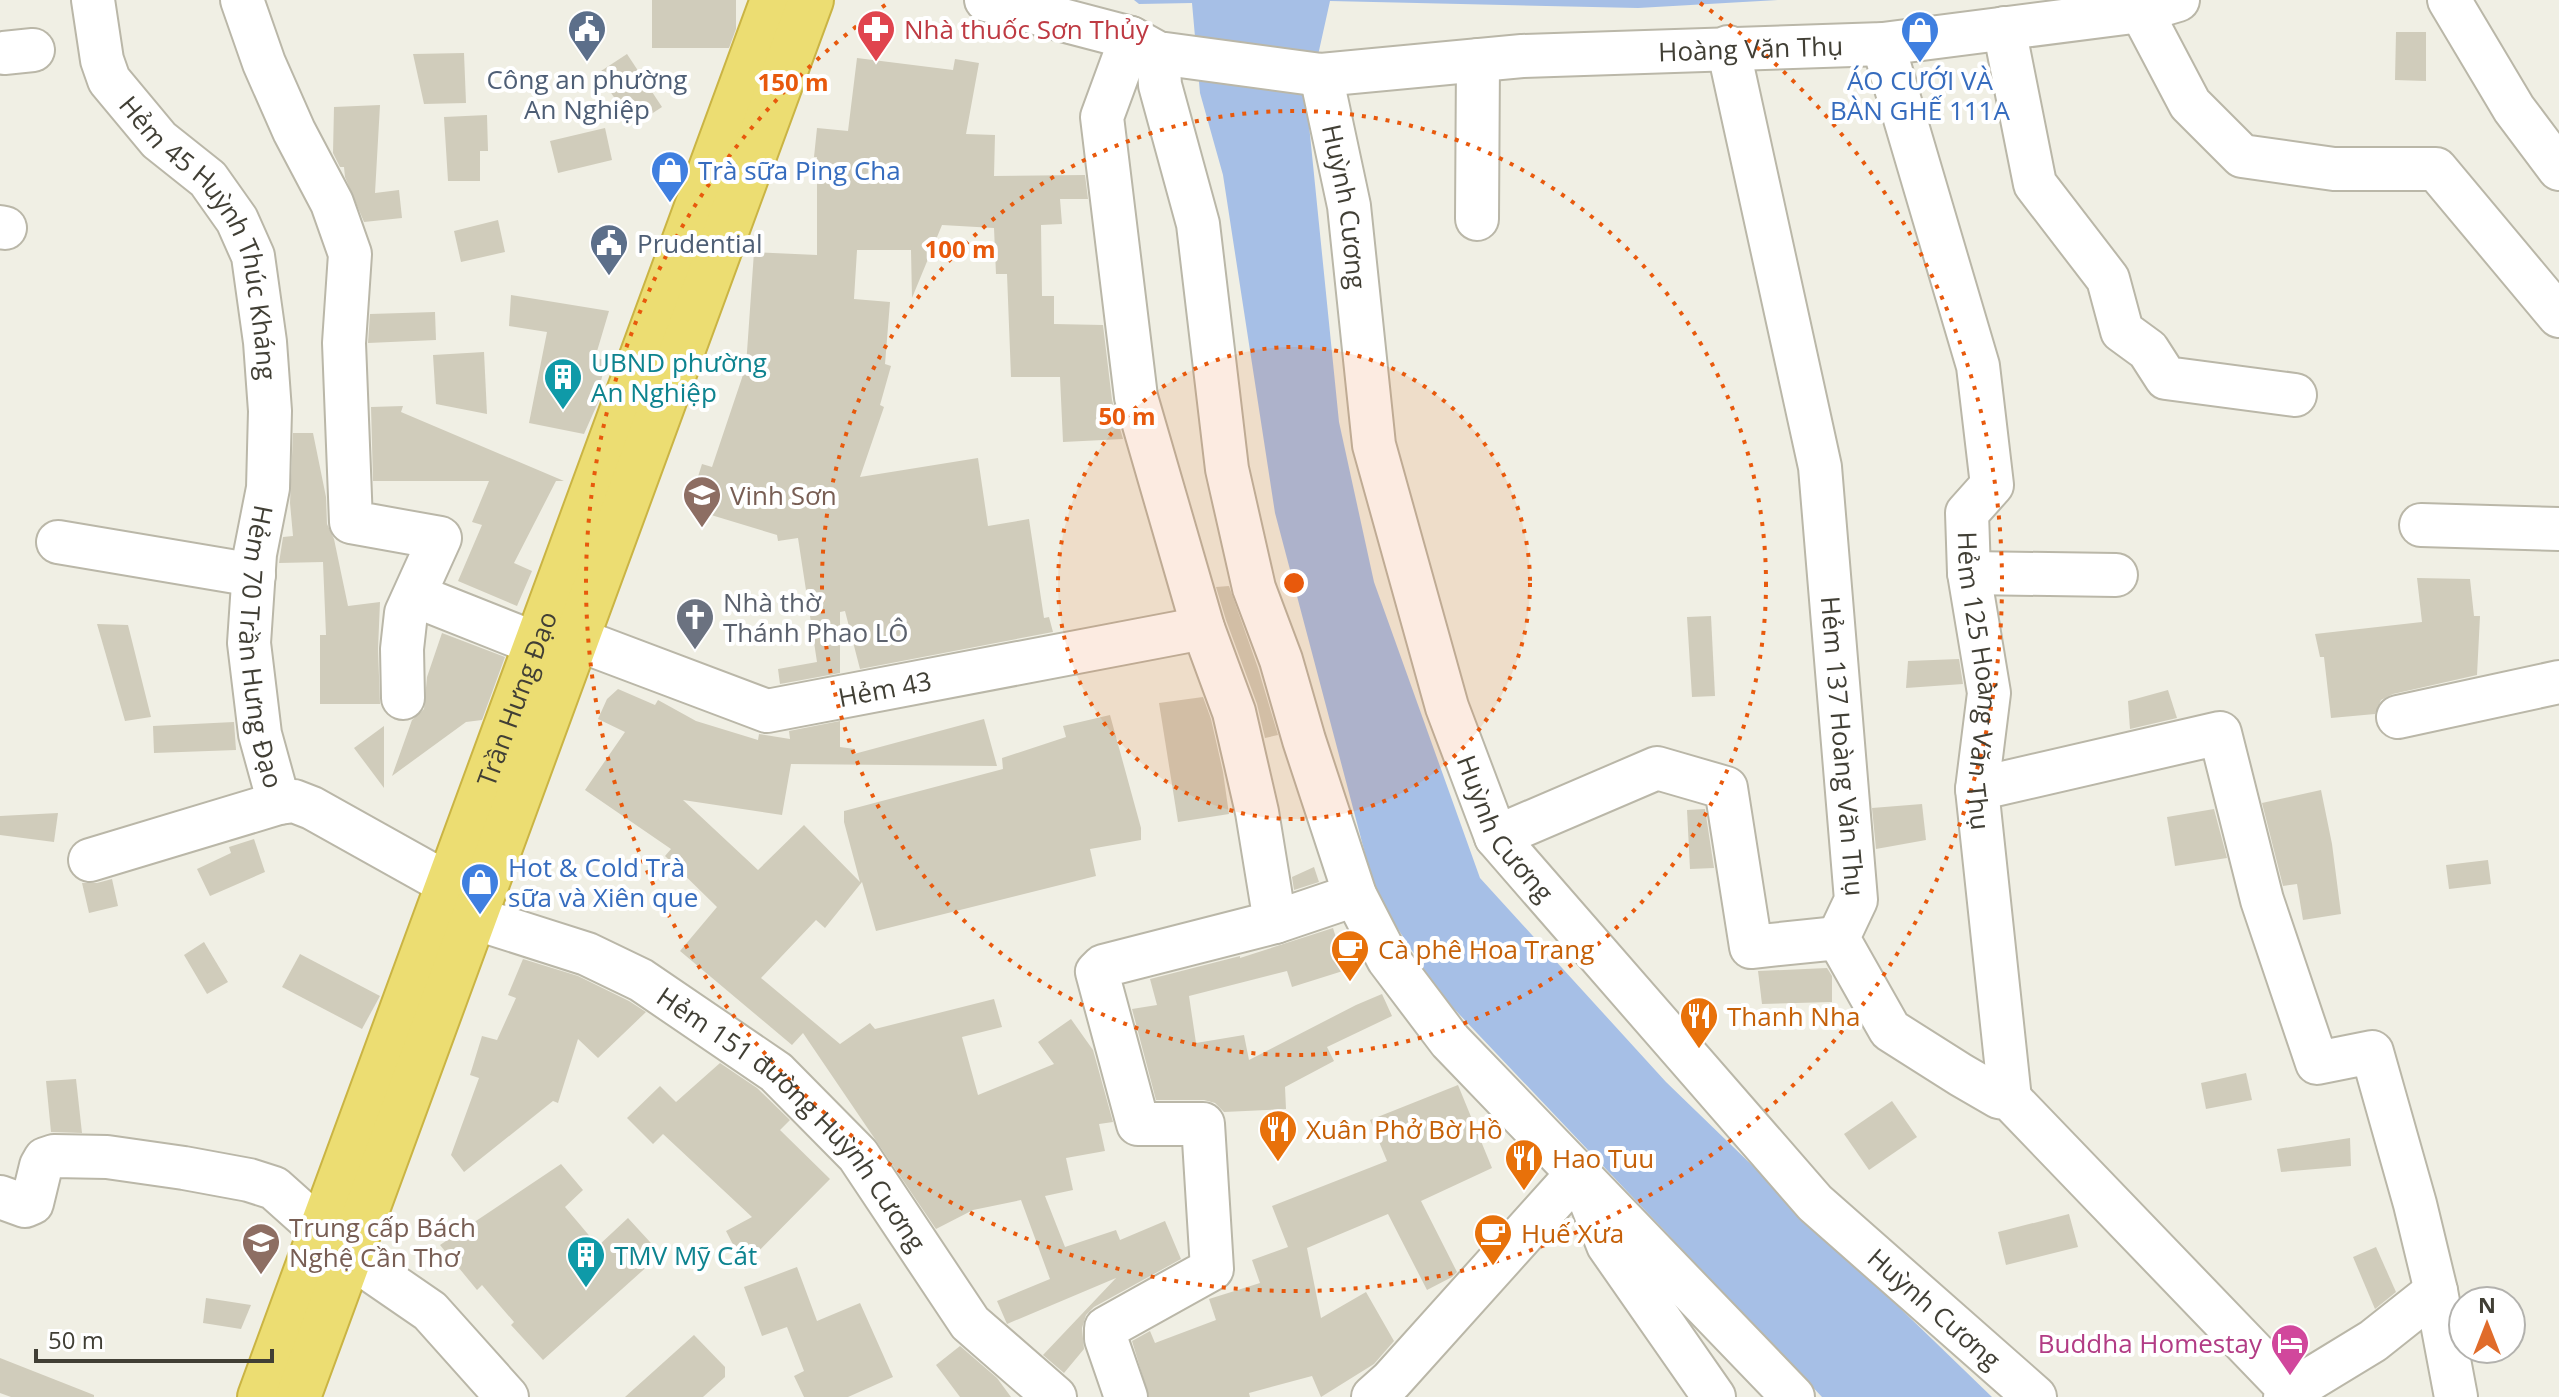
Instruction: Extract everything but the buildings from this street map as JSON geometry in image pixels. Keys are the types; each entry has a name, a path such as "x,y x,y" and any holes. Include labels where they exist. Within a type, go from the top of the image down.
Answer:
{"highway":[{"name":"Trần Hưng Đạo","path":"260,1397 336,1243 474,918 556,642 773,0"},
{"name":"Trần Hưng Đạo","path":"298,1397 336,1243 448,884 556,642 811,0"}],"street":[{"name":"Hẻm 45 Huỳnh Thúc Kháng","path":"93,0 102,60 109,80 159,140 208,179 237,220 253,256 269,397 268,488"},
{"path":"242,0 270,77 332,203 350,254 344,343 351,522 440,538 406,613 402,649 403,698"},
{"path":"986,0 1145,45"},
{"path":"2449,0 2514,109 2559,169"},
{"path":"2160,5 2190,104 2242,156 2334,169 2436,169 2559,316"},
{"name":"Hoàng Văn Thụ","path":"1145,45 1321,75 1478,60 1728,47 1883,44 2160,5"},
{"path":"2004,28 2035,184 2108,279 2122,331 2148,350 2166,378 2295,395"},
{"name":"Hẻm 125 Hoàng Văn Thụ","path":"1883,44 1978,366 1992,485 1967,513 1969,573 1989,693 1977,789 2010,1099"},
{"path":"1145,45 1102,117 1136,397 1203,628 1234,712 1257,812 1275,922"},
{"path":"1145,45 1160,85 1198,224 1227,469 1251,573 1355,895 1388,959 1450,1041 1793,1397"},
{"name":"Hẻm 137 Hoàng Văn Thụ","path":"1728,47 1820,467 1856,900 1838,938"},
{"path":"1477,219 1478,60"},
{"name":"Huỳnh Cương","path":"1321,75 1349,206 1374,445 1447,707 1496,837 1815,1203 2035,1397"},
{"name":"Hẻm 70 Trần Hưng Đạo","path":"268,488 254,575 249,643 260,734 279,803"},
{"path":"2421,525 2559,529"},
{"path":"58,542 254,575"},
{"path":"1969,573 2116,575"},
{"name":"Hẻm 43","path":"416,596 767,711 1203,628"},
{"path":"2398,717 2559,682"},
{"path":"1977,789 2220,733 2262,900 2317,1063 2372,1052 2415,1204 2436,1291 2456,1397"},
{"path":"1496,837 1657,768 1726,788 1751,947 1838,938 1890,1030 1999,1097 2010,1099 2288,1394 2373,1341 2436,1291"},
{"name":"Hẻm 70 Trần Hưng Đạo","path":"90,860 294,801 448,884"},
{"path":"1126,1397 1106,1339 1106,1328 1212,1269 1203,1124 1138,1124 1097,972 1103,966 1275,922 1355,895"},
{"name":"Hẻm 151 đường Huỳnh Cương","path":"474,918 587,954 641,980 776,1072 858,1155 970,1323 1055,1397"},
{"path":"0,1197 30,1205 41,1166 45,1159 54,1156 107,1157 197,1170 274,1188 336,1243 430,1311 507,1397"},
{"path":"1373,1397 1391,1381 1579,1172"},
{"path":"1579,1172 1608,1245 1714,1397"}],"water":[{"path":"1134,0 1778,0 1638,8 1330,1 1307,105 1339,422 1374,582 1480,878 1666,1082 1992,1397 1822,1397 1440,994 1376,895 1275,513 1223,175 1200,93 1192,3 1139,4"}],"place":[{"name":"Công an phường An Nghiệp","path":"587,63"},
{"name":"Nhà thuốc Sơn Thủy","path":"876,63"},
{"name":"ÁO CƯỚI VÀ BÀN GHẾ 111A","path":"1920,64"},
{"name":"Trà sữa Ping Cha","path":"670,204"},
{"name":"Prudential","path":"609,277"},
{"name":"UBND phường An Nghiệp","path":"563,411"},
{"name":"Vinh Sơn","path":"702,529"},
{"name":"Nhà thờ Thánh Phao LÔ","path":"695,651"},
{"name":"Hot & Cold Trà sữa và Xiên que","path":"480,916"},
{"name":"Cà phê Hoa Trang","path":"1350,983"},
{"name":"Thanh Nha","path":"1699,1050"},
{"name":"Xuân Phở Bờ Hồ","path":"1278,1163"},
{"name":"Hao Tuu","path":"1524,1192"},
{"name":"Huế Xưa","path":"1493,1267"},
{"name":"Trung cấp Bách Nghệ Cần Thơ","path":"261,1276"},
{"name":"TMV Mỹ Cát","path":"586,1289"},
{"name":"Buddha Homestay","path":"2290,1377"}]}
